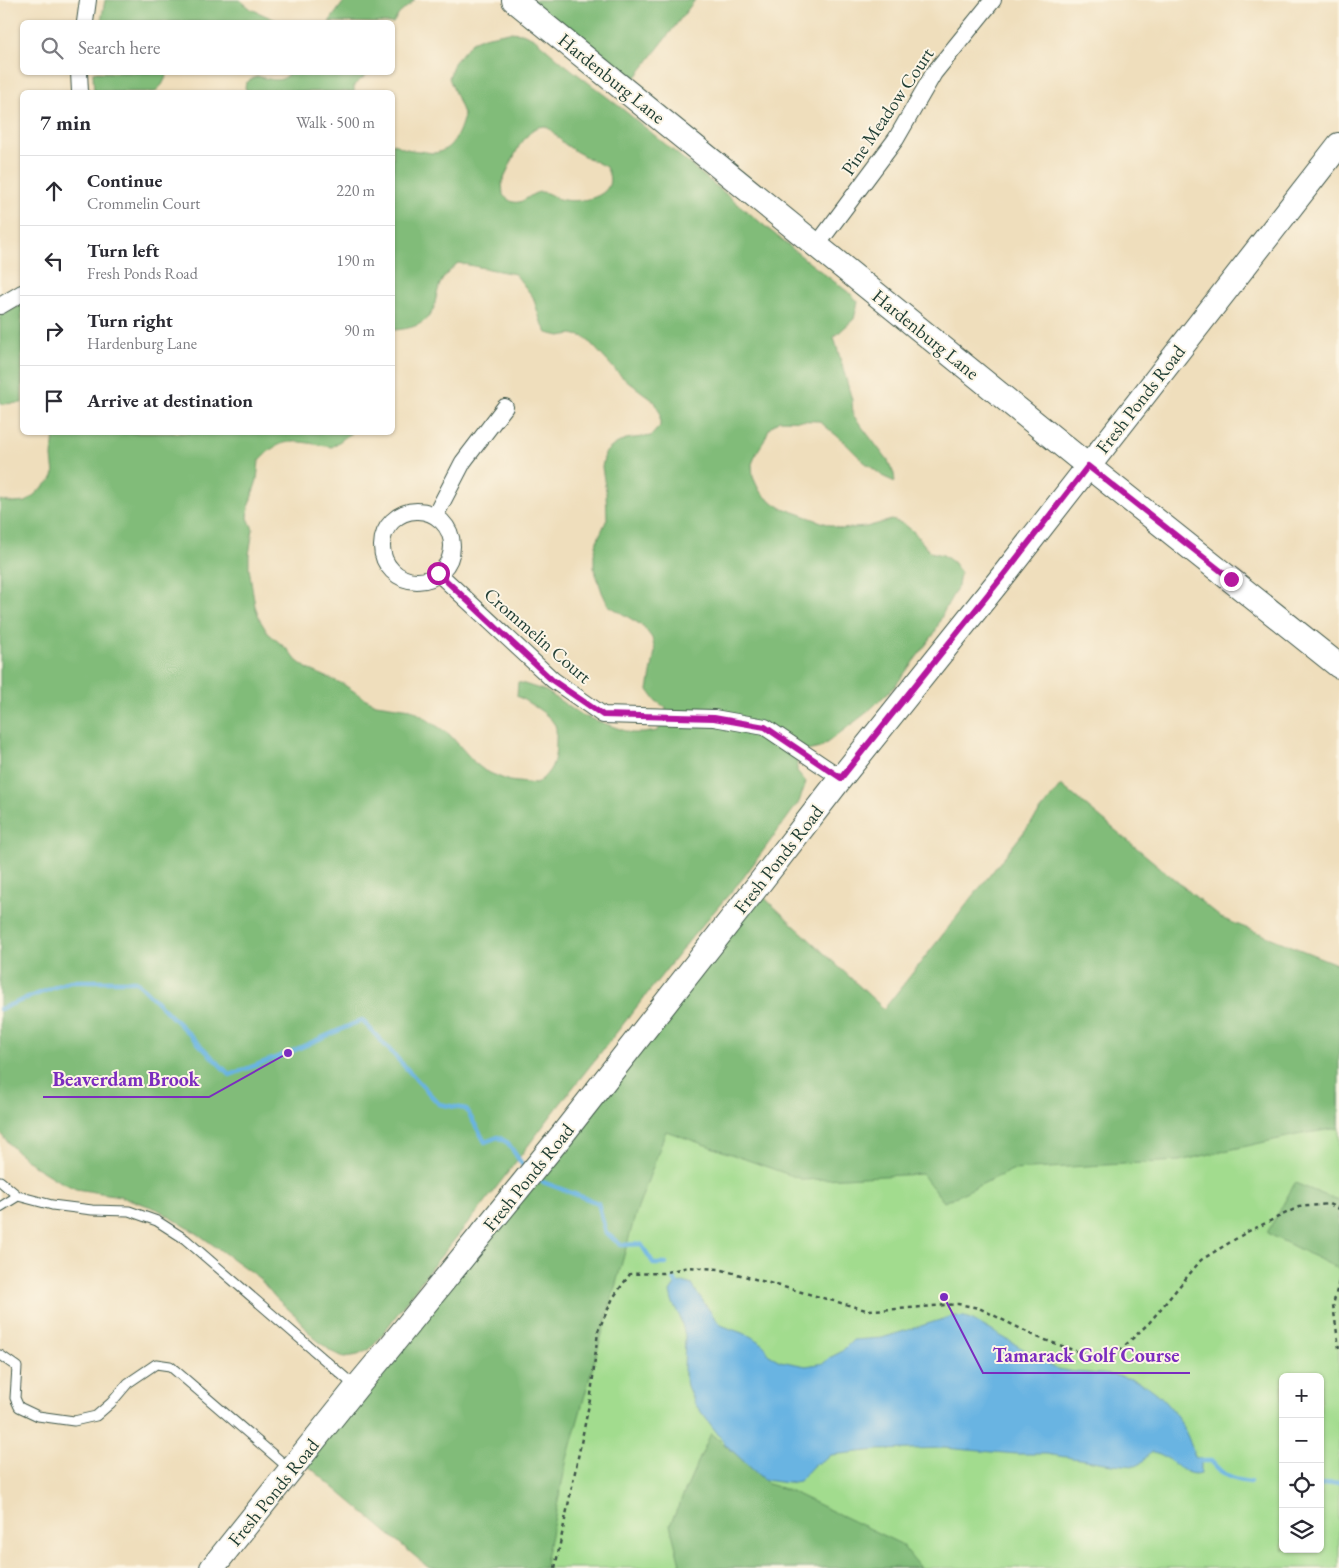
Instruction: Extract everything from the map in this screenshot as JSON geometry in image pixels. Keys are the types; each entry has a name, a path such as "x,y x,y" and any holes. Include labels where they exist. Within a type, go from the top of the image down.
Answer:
{"street":[{"path":"85,20 88,0"},
{"name":"Hardenburg Lane","path":"514,0 1088,466 1339,666"},
{"name":"Pine Meadow Court","path":"817,245 896,139 934,73 993,0"},
{"path":"79,75 80,90"},
{"name":"Fresh Ponds Road","path":"212,1568 562,1135 841,778 1006,572 1339,145"},
{"path":"0,306 20,294"},
{"path":"435,516 463,462 505,407"},
{"path":"409,512 428,512 435,516 445,525 450,535 452,546 449,560 443,570 424,581 402,578 386,564 382,548 384,532 390,522 409,512"},
{"name":"Crommelin Court","path":"438,573 552,680 603,715 714,718 765,727 841,778"}],"lane":[{"path":"0,1181 18,1196 52,1205 129,1212 157,1221 185,1239 356,1388"},
{"path":"0,1207 18,1196"},
{"path":"0,1355 17,1367 15,1398 19,1407 38,1416 74,1421 96,1416 111,1404 128,1383 156,1364 170,1366 291,1470"}],"path":[{"path":"555,1568 590,1395 598,1331 613,1298 630,1274 663,1273 688,1267 719,1269 866,1310 958,1304 979,1308 1037,1337 1098,1359 1116,1354 1149,1323 1201,1260 1247,1232 1299,1207 1329,1204 1339,1208"},
{"path":"1339,1282 1333,1305 1339,1348"}],"green space":[{"path":"105,0 240,0 251,9 276,20 101,20"},
{"path":"345,0 415,0 395,20 330,20"},
{"path":"515,0 695,0 626,90"},
{"path":"509,32 522,33 534,38 811,264 852,295 858,302 854,319 834,337 852,400 853,415 888,461 894,474 895,482 884,477 863,461 819,421 779,420 769,429 757,452 752,464 753,477 759,490 780,507 841,529 866,527 892,520 904,524 914,532 930,552 943,555 953,562 960,572 958,586 934,634 895,686 865,714 820,748 807,751 797,758 797,771 806,782 799,802 743,878 692,937 556,1109 483,1205 428,1272 379,1339 370,1349 358,1355 344,1357 332,1352 312,1336 296,1316 276,1298 259,1278 198,1234 157,1209 120,1196 76,1189 57,1180 34,1166 13,1148 0,1133 0,500 13,503 26,502 51,480 54,474 52,457 54,435 348,435 332,447 290,442 283,443 272,449 259,461 257,480 249,505 248,518 253,529 249,568 255,606 261,622 268,633 289,651 297,661 308,669 343,684 376,704 411,709 449,734 475,763 485,771 509,781 536,784 550,770 555,754 555,725 543,712 517,696 518,682 546,691 581,715 631,733 657,731 665,721 666,708 656,701 648,690 655,651 652,638 643,626 608,605 594,568 594,554 597,541 607,519 606,492 602,467 605,453 614,445 626,439 651,436 660,426 660,413 655,402 621,376 585,337 572,334 560,336 547,333 541,322 533,297 515,274 458,263 440,284 434,307 427,318 418,325 395,330 395,144 408,149 434,153 446,148 455,139 464,116 449,78 454,63 472,42 484,37","holes":["545,126 563,143 606,167 610,177 609,185 605,191 590,199 572,201 541,192 519,202 509,200 503,195 502,182 519,146 532,130 538,127"]},
{"path":"93,75 167,75 157,90 94,90"},
{"path":"366,75 354,85 354,90 246,90 245,88 246,83 257,76 279,80 286,76"},
{"path":"20,306 20,403 0,404 0,315"},
{"path":"1061,785 1221,918 1339,965 1339,1128 1301,1134 1179,1161 1012,1170 944,1202 922,1174 804,1180 666,1131 635,1216 567,1459 544,1568 429,1568 300,1459 755,889 884,1009"},
{"path":"697,1072 1339,1093 1339,1568 505,1568 563,1217"},
{"path":"1295,1183 1339,1201 1339,1269 1267,1233"},
{"path":"711,1433 755,1470 768,1484 788,1490 901,1544 920,1568 681,1568 670,1525"}],"water":[{"path":"683,1282 692,1285 721,1325 759,1341 766,1348 769,1355 780,1361 806,1366 824,1363 841,1352 853,1340 882,1338 953,1316 965,1317 1058,1369 1131,1379 1154,1391 1164,1400 1180,1421 1195,1457 1201,1459 1201,1473 1194,1474 1188,1472 1158,1453 1151,1452 1141,1463 1135,1466 1046,1454 1017,1454 944,1448 877,1450 831,1455 813,1466 799,1481 788,1483 764,1480 727,1446 695,1404 687,1386 684,1370 685,1335 670,1292 674,1286"}],"waterway":[{"path":"0,1009 70,981 136,981 230,1075 288,1053 362,1020 439,1104 466,1109 485,1142 498,1137 508,1143 524,1167"},
{"path":"535,1179 598,1203 606,1233 621,1245 641,1244 654,1264 666,1264"},
{"path":"674,1279 677,1285"},
{"path":"1197,1461 1211,1461 1220,1471 1228,1476 1250,1482"},
{"path":"1324,1484 1339,1482"}],"place":[{"name":"Beaverdam Brook","path":"288,1053"},
{"name":"Tamarack Golf Course","path":"944,1297"}],"route":[{"path":"438,573 552,680 603,715 714,718 765,727 841,778 1006,572 1088,466 1231,579"}]}
